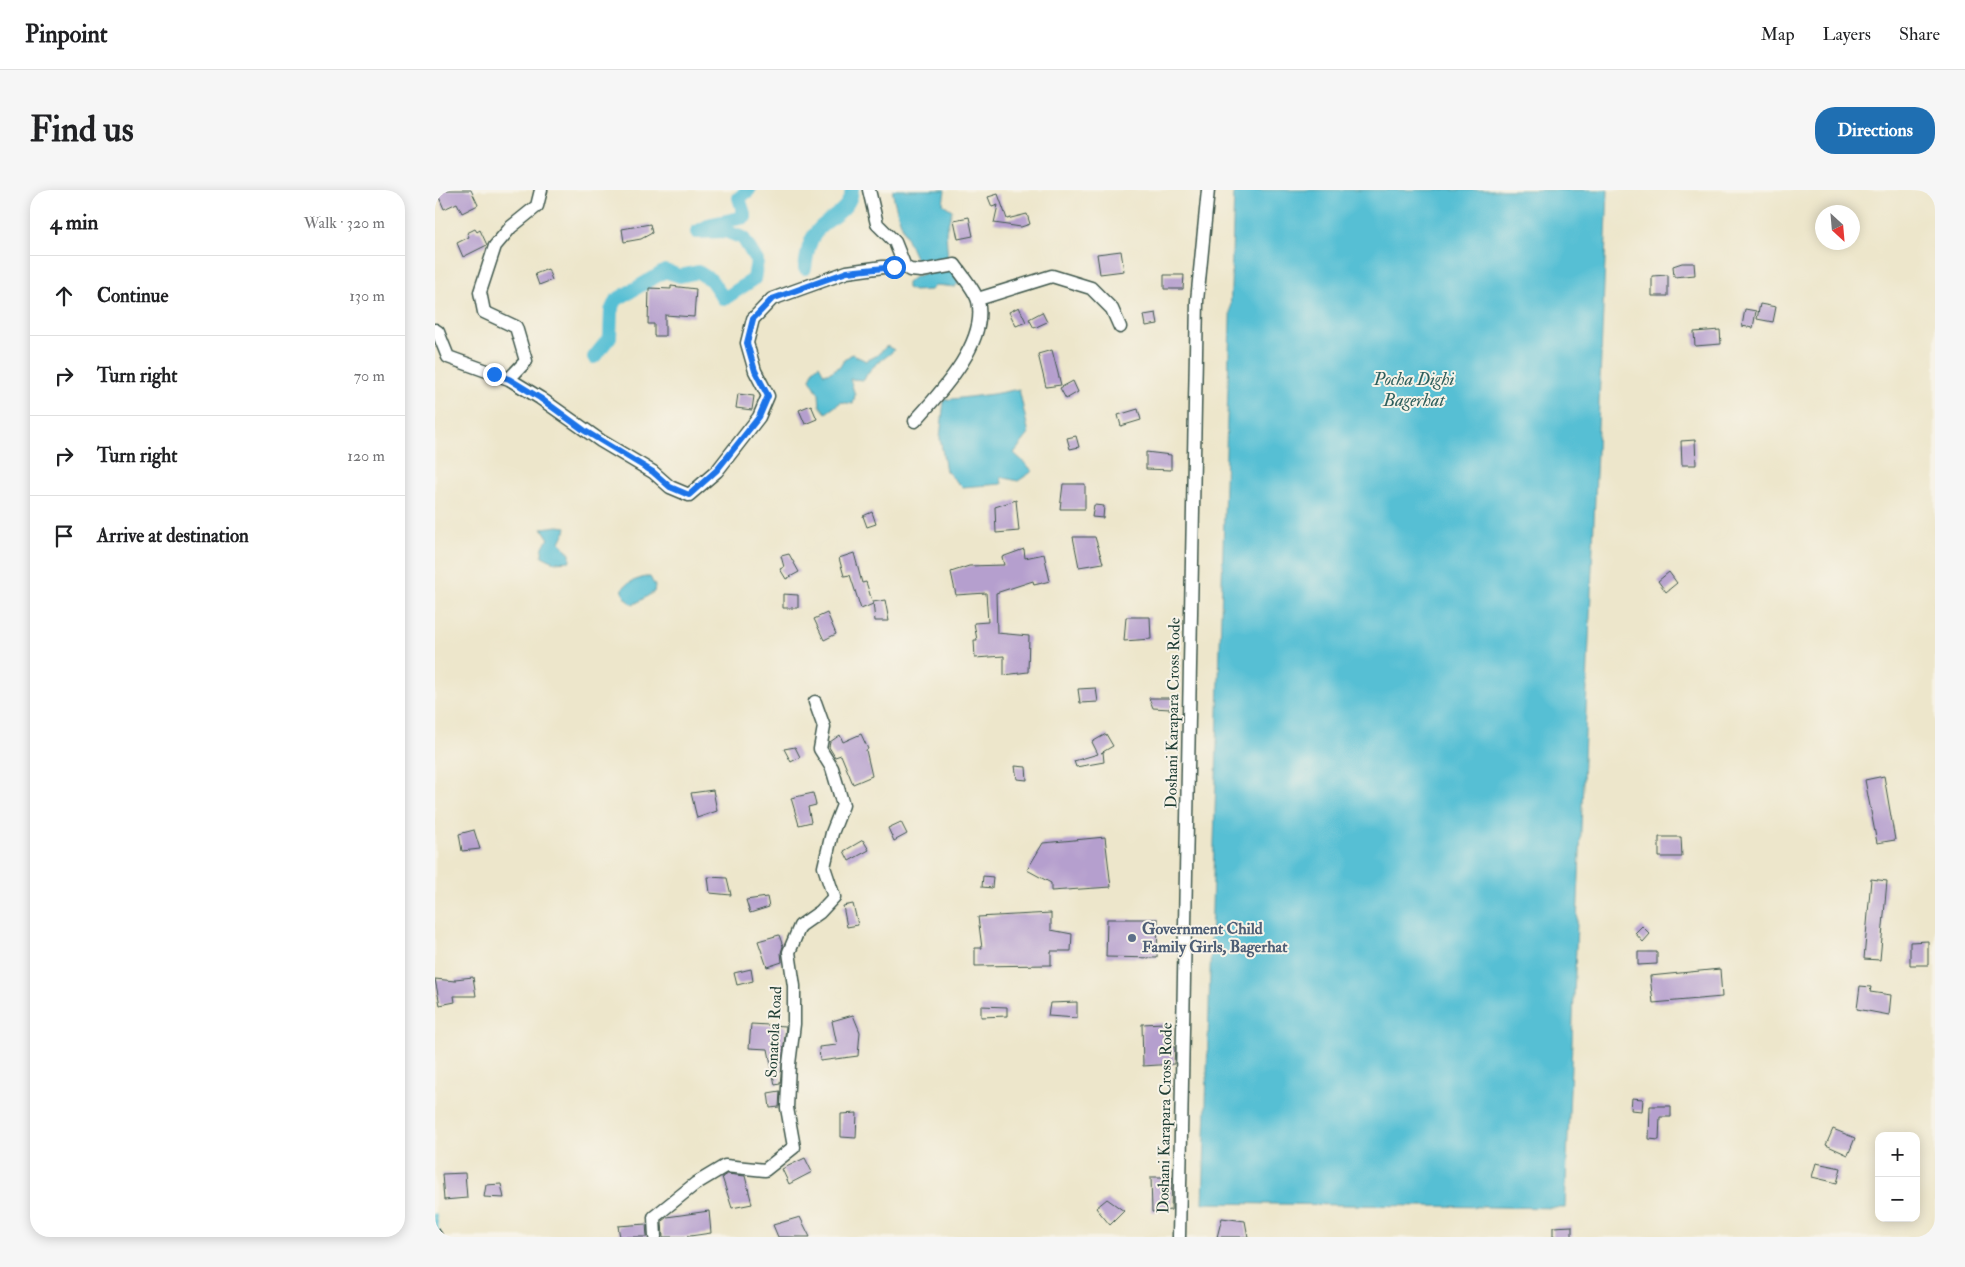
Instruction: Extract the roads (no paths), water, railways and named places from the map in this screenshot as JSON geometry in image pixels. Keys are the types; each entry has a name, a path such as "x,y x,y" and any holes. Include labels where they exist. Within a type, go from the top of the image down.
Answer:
{"street":[{"path":"509,379 526,361 516,327 484,312 480,292 495,246 511,227 537,206 541,190"},
{"path":"869,190 877,224 895,242 905,266 910,270 921,270 955,264 978,299 980,319 969,349 958,368 915,421"},
{"name":"Doshani Karapara Cross Rode","path":"1179,1237 1197,301 1208,190"},
{"path":"435,330 438,332 448,357 509,379 540,398 601,441 653,472 670,487 689,495 717,470 759,417 768,396 755,371 747,343 753,319 772,299 847,272 905,266"},
{"path":"978,299 1052,276 1091,288 1112,309 1120,327"},
{"name":"Sonatola Road","path":"655,1237 654,1217 695,1184 725,1166 765,1170 794,1147 787,1108 794,1014 794,986 789,952 800,926 820,912 834,897 824,867 832,833 843,805 831,768 820,749 824,727 815,702"}],"water":[{"path":"892,190 945,190 943,204 952,210 946,232 948,262 920,268 903,230"},
{"name":"Pocha Dighi Bagerhat","path":"1234,190 1608,190 1565,1208 1203,1203"},
{"path":"953,270 960,285 957,284 955,287 936,285 931,290 914,291 907,288 907,283 917,276"},
{"path":"887,346 894,350 873,367 864,380 850,379 855,395 853,404 841,402 826,413 820,406 819,394 810,379 814,369 819,365 824,374 831,372 852,354 866,361 876,356"},
{"path":"1019,389 1029,434 1014,453 1033,471 1018,481 1001,477 1002,484 962,487 946,471 940,438 944,400"},
{"path":"566,527 560,542 570,554 570,561 554,562 542,556 543,546 549,539 542,528"},
{"path":"650,577 655,586 654,592 633,605 623,594 623,590 628,583"}],"waterway":[{"path":"594,357 610,337 611,311 616,300 665,271 680,276 698,272 711,280 724,299 754,279 757,261 743,238 725,231 697,232 712,224 745,217 739,198 749,190"},
{"path":"805,268 808,249 814,235 821,226 843,209 850,198 852,190"},
{"path":"435,1215 439,1233"}],"place":[{"name":"Government Child Family Girls, Bagerhat","path":"1132,938"}]}
